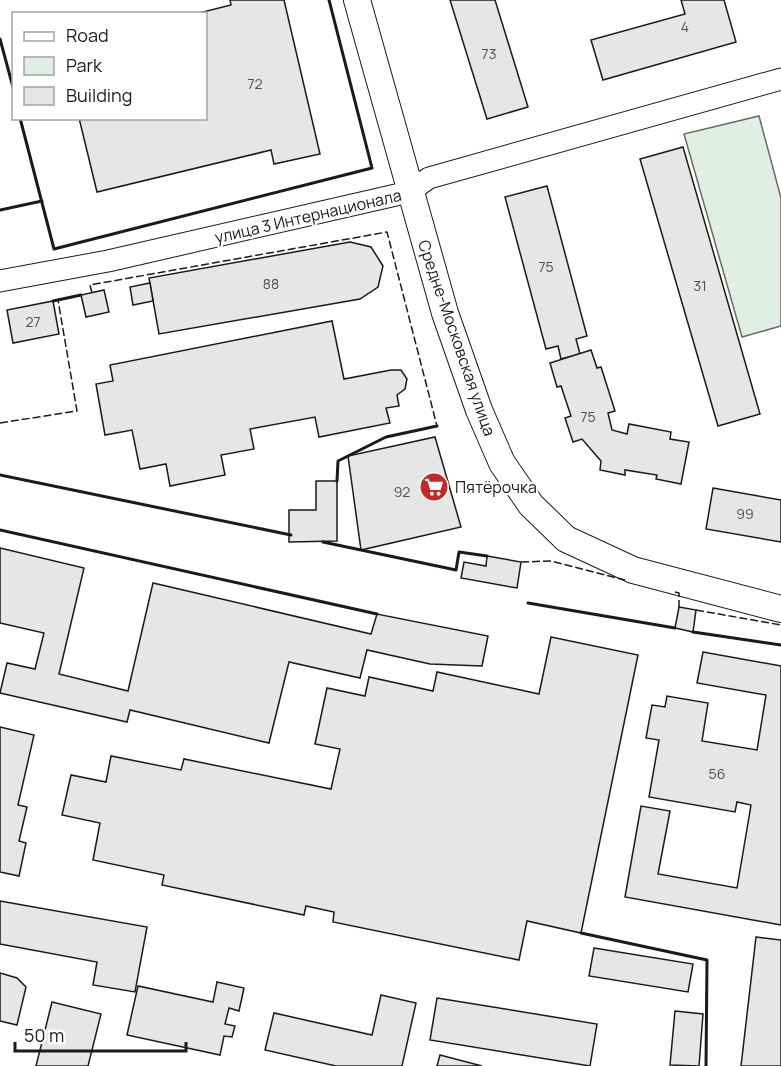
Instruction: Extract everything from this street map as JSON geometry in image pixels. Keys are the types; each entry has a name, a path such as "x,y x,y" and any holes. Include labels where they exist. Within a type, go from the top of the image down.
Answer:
{"street":[{"name":"Средне-Московская улица","path":"357,0 409,192 445,313 479,410 502,463 531,505 566,539 633,570 781,609"},
{"name":"улица 3 Интернационала","path":"0,281 108,261 409,192 429,178 781,79"}],"green space":[{"path":"759,116 781,198 781,326 742,337 684,134"}],"building":[{"path":"230,0 284,0 320,154 274,164 271,150 97,192 79,120 207,120 207,12 203,12 231,5"},
{"path":"450,0 495,0 528,107 487,119"},
{"path":"681,0 724,0 736,42 603,80 591,40 685,14"},
{"path":"683,147 760,414 718,426 640,159"},
{"path":"547,186 587,336 576,339 580,354 561,359 558,346 546,349 505,197"},
{"path":"350,242 371,247 383,266 378,287 360,299 159,334 149,278"},
{"path":"150,283 153,301 133,305 130,287"},
{"path":"104,290 109,312 86,317 81,295"},
{"path":"53,301 59,334 13,343 7,310"},
{"path":"332,321 344,379 401,370 407,379 405,389 397,395 399,406 386,408 390,423 319,437 315,417 250,429 254,449 221,455 225,475 170,486 166,464 140,469 132,430 105,435 96,384 113,381 110,365"},
{"path":"591,350 597,368 601,367 615,411 608,413 612,430 627,434 629,424 671,432 670,439 689,442 681,484 656,479 657,475 625,470 625,475 600,470 601,461 582,439 573,442 565,418 571,416 561,386 557,387 550,363"},
{"path":"435,437 461,527 361,550 348,456"},
{"path":"316,481 337,481 337,541 289,542 289,510 316,510"},
{"path":"713,488 781,500 781,542 706,529"},
{"path":"0,548 84,568 59,674 128,691 153,583 371,634 377,614 488,636 482,666 430,664 367,650 360,678 289,662 269,743 130,710 127,722 0,693 7,663 35,669 44,633 0,623"},
{"path":"487,556 521,562 517,588 461,578 464,562 486,566"},
{"path":"679,607 696,610 693,632 675,628"},
{"path":"551,637 638,655 581,933 527,921 519,960 333,922 334,912 306,906 304,915 162,885 164,875 93,860 100,823 62,815 71,775 106,782 111,756 181,770 184,759 331,789 340,749 315,744 327,688 365,696 369,677 433,691 437,672 539,694"},
{"path":"703,652 781,666 781,925 625,897 641,806 670,811 658,874 737,888 751,805 737,802 735,812 649,797 659,740 646,738 652,705 665,707 667,696 708,703 702,741 757,750 766,695 697,683"},
{"path":"0,727 34,735 18,805 27,807 19,841 26,843 19,876 0,872"},
{"path":"0,901 147,927 135,992 93,985 97,962 0,944"},
{"path":"756,937 781,940 781,1066 741,1066"},
{"path":"594,948 693,964 688,992 589,976"},
{"path":"0,973 17,978 26,987 17,1025 0,1021"},
{"path":"217,982 244,988 239,1011 229,1008 225,1024 235,1026 232,1037 224,1036 220,1055 127,1035 138,986 213,1002"},
{"path":"381,995 416,1003 402,1066 336,1066 265,1050 274,1013 372,1035"},
{"path":"437,998 597,1024 590,1066 430,1040"},
{"path":"52,1002 101,1014 88,1066 36,1066"},
{"path":"675,1011 703,1014 699,1066 670,1065"},
{"path":"440,1055 482,1066 437,1066"}],"fence":[{"path":"92,293 90,285 387,232 437,426"},
{"path":"0,423 77,411 58,300"},
{"path":"521,562 551,561 625,580"},
{"path":"675,592 679,593 679,607"},
{"path":"696,610 781,625"}],"wall":[{"path":"21,120 54,249 372,168 329,0"},
{"path":"0,39 12,84"},
{"path":"0,210 42,201"},
{"path":"53,301 81,295"},
{"path":"337,481 338,461 386,437 437,426"},
{"path":"0,475 291,535"},
{"path":"0,530 377,614"},
{"path":"323,542 456,570 459,552 487,556"},
{"path":"528,603 675,628"},
{"path":"693,632 781,645"},
{"path":"581,933 707,960 706,1066"}],"place":[{"name":"Пятёрочка","path":"434,487"}]}
